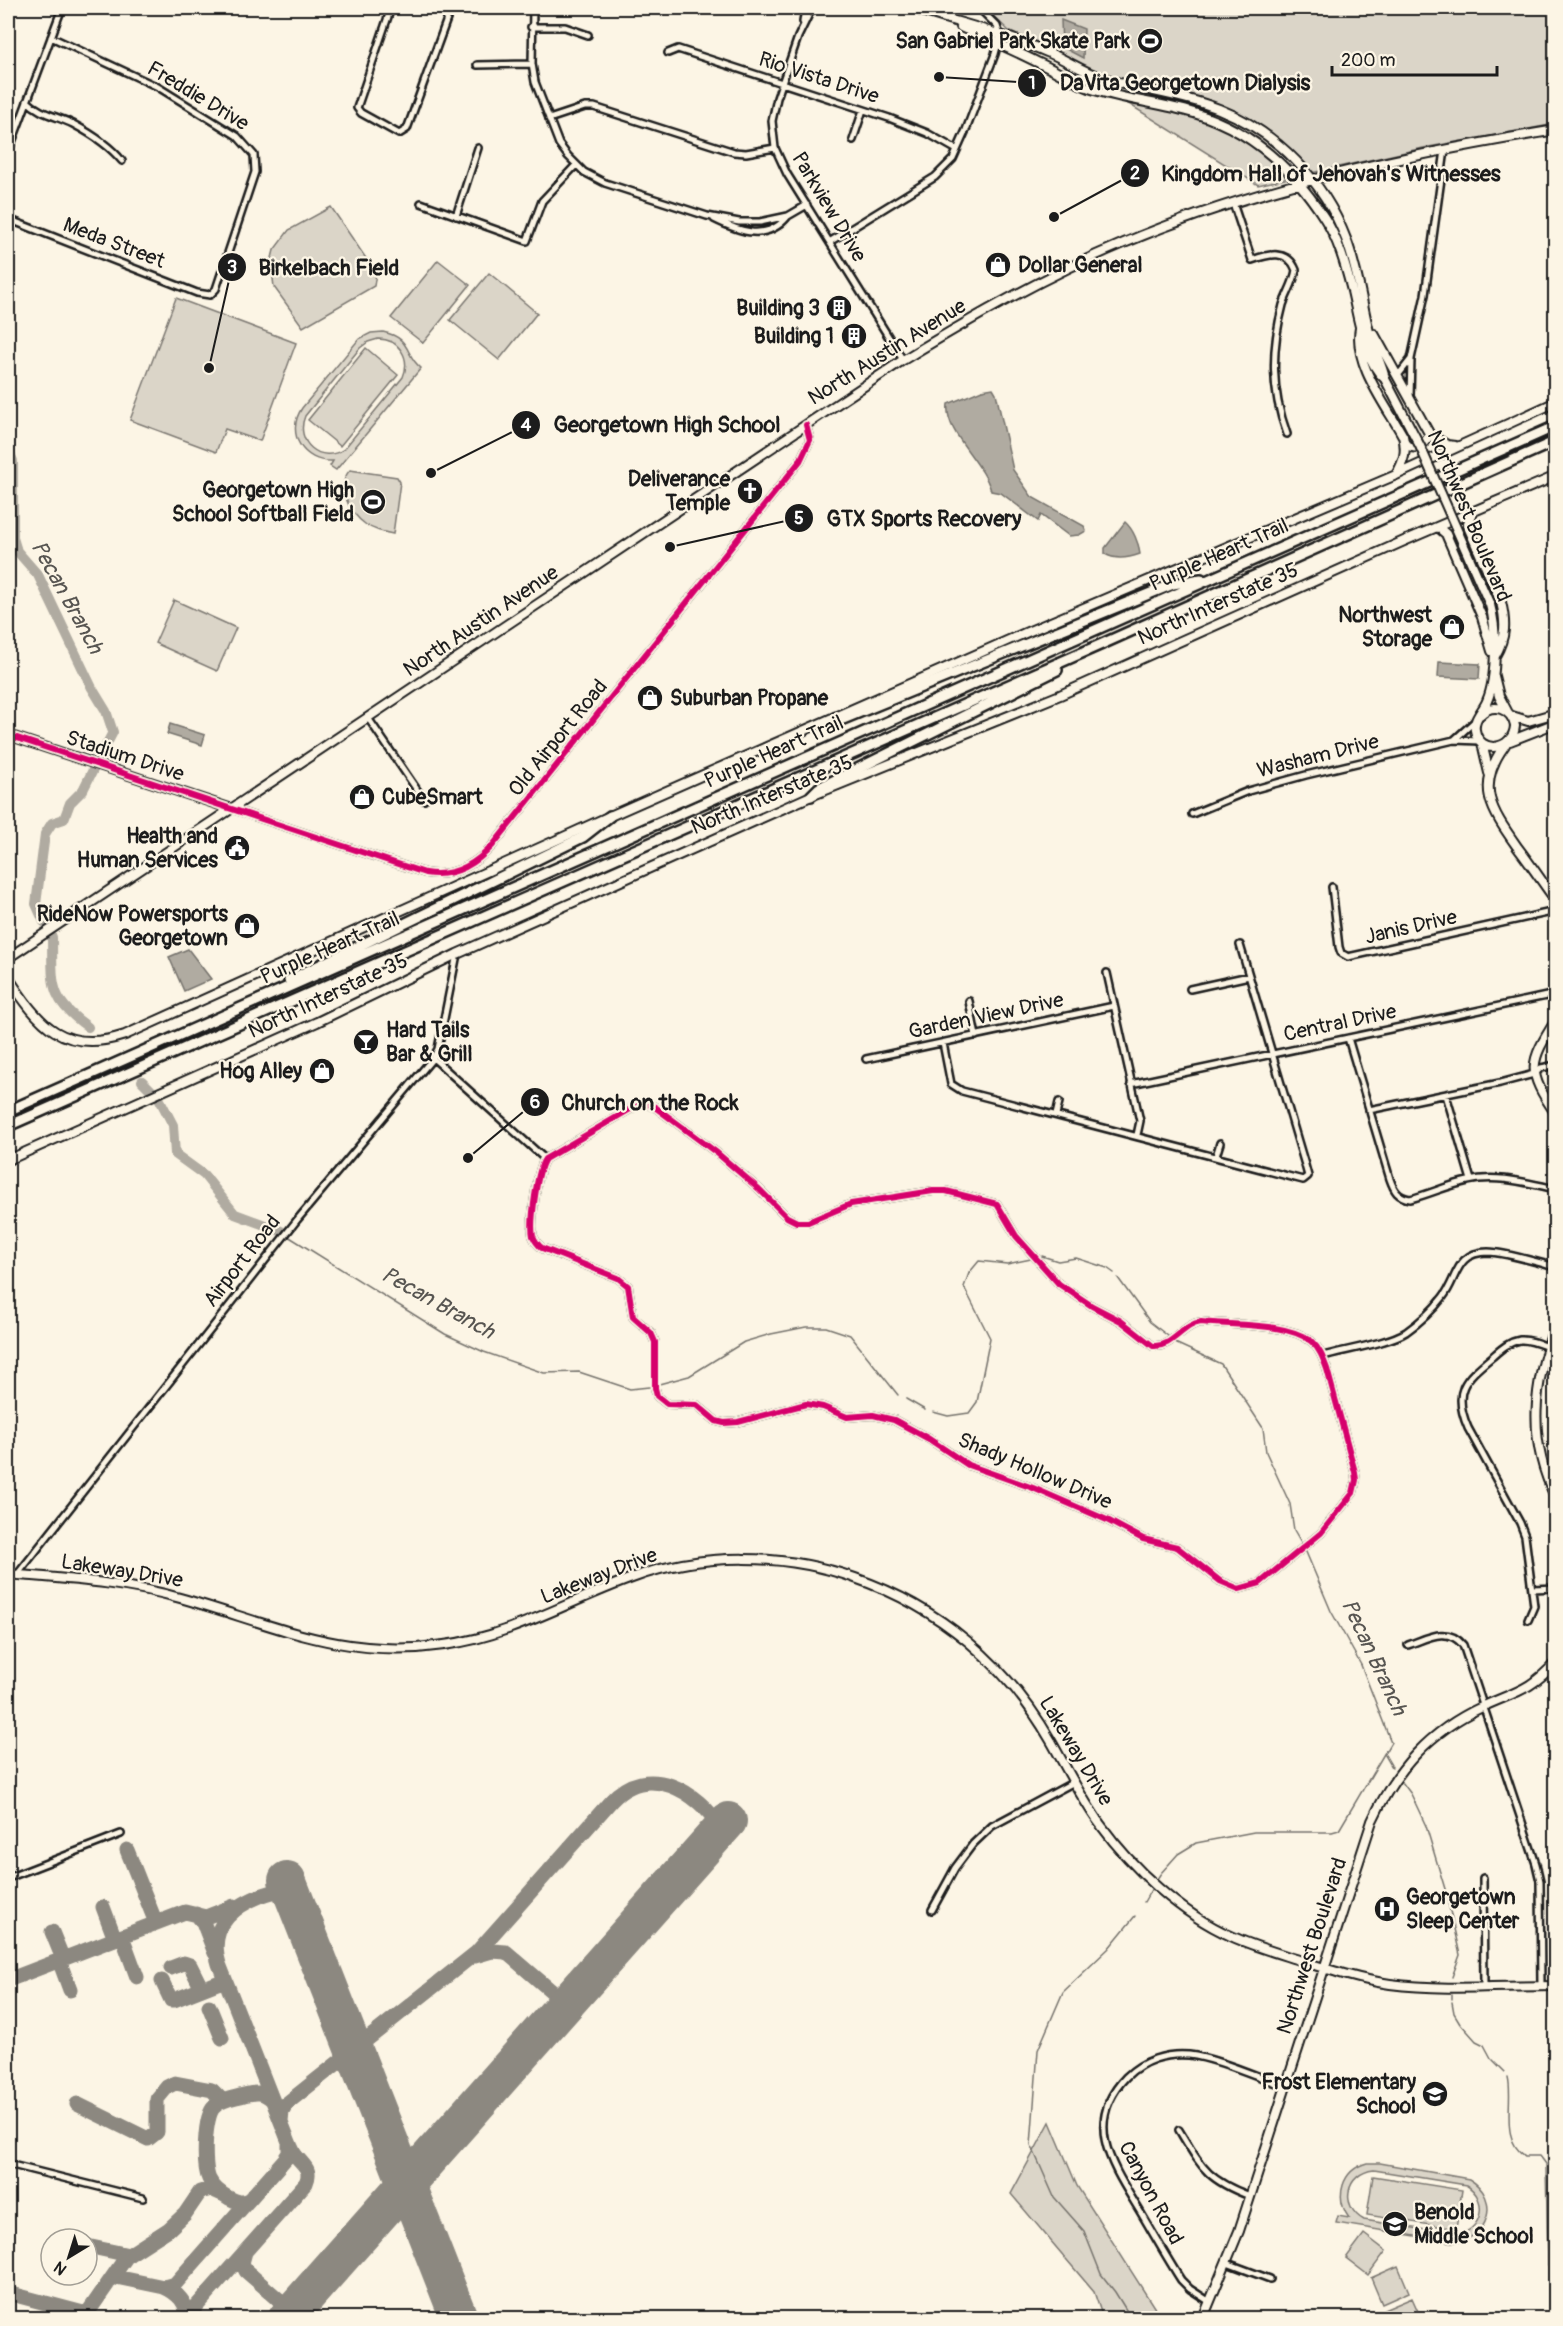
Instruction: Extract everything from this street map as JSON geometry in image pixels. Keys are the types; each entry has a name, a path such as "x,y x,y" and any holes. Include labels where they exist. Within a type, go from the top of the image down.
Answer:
{"highway":[{"name":"Purple Heart Trail","path":"8,1111 1556,426"},
{"name":"Purple Heart Trail","path":"8,1126 1102,644 1556,441"},
{"path":"835,718 843,718 1173,584 1213,578"},
{"path":"811,796 819,788 1094,653 1102,644"},
{"path":"241,1007 253,997 583,837 610,816"}],"main road":[{"path":"913,8 940,17"},
{"name":"Northwest Boulevard","path":"940,17 1000,34 1049,52 1100,77 1190,98 1222,110 1272,138 1290,154 1322,193 1345,237 1364,324"},
{"name":"Northwest Boulevard","path":"940,17 1042,64 1075,82 1118,96 1195,113 1227,125 1269,153 1301,184 1329,225 1338,244 1379,370 1420,446 1490,605 1494,619 1493,674 1488,700 1478,716"},
{"path":"1136,99 1139,87"},
{"name":"North Austin Avenue","path":"8,958 903,360 983,312 1045,279 1124,243 1233,203 1338,173 1445,150 1556,130"},
{"path":"1364,324 1430,435 1447,445 1456,447"},
{"path":"1364,324 1358,339 1364,368 1403,436 1405,444 1403,462 1396,475"},
{"path":"8,977 37,1018 51,1030 65,1037 85,1042 105,1042 125,1035 610,816 1046,624 1396,475 1556,402"},
{"path":"1405,444 1411,448 1418,448 1430,435"},
{"name":"North Interstate 35","path":"8,1160 317,1022 457,954 811,796 1060,695 1556,476"},
{"path":"1474,511 1468,523 1469,529 1504,614 1504,640 1494,657"},
{"path":"1438,527 1448,537 1482,617 1494,657"},
{"path":"1448,537 1459,528 1469,529"},
{"name":"Northwest Boulevard","path":"1493,674 1499,696 1509,713"},
{"path":"1556,713 1528,721 1495,707 1488,708 1478,716 1475,730 1481,742 1489,773 1488,793 1492,810 1556,901"},
{"path":"1489,773 1515,726 1509,713"},
{"path":"1481,742 1494,747 1556,723"},
{"name":"Stadium Drive","path":"8,735 231,809"},
{"path":"1556,1020 1537,1052 1534,1074 1539,1089 1556,1114"},
{"path":"1556,1324 1547,1347 1536,1394 1536,1428 1543,1467 1556,1498"},
{"name":"Lakeway Drive","path":"8,1574 140,1588 177,1597 302,1636 333,1643 404,1648 444,1645 483,1638 544,1616 634,1577 699,1562 764,1559 802,1564 855,1578 897,1594 947,1624 982,1652 1030,1707 1100,1824 1144,1875 1162,1891 1229,1936 1323,1968 1358,1978 1394,1984 1556,1986"},
{"name":"Northwest Boulevard","path":"1203,2319 1227,2263 1250,2196 1372,1821 1391,1784 1412,1757 1432,1738 1461,1718 1525,1689 1556,1662"}],"street":[{"path":"8,153 62,8"},
{"path":"392,8 357,106 361,113 399,134 407,129 451,8"},
{"path":"533,8 531,27 535,82 559,144 576,165 592,177 707,216 751,234 777,227 788,216 807,205"},
{"name":"Parkview Drive","path":"805,8 802,26 772,121 775,148 787,174 903,360"},
{"name":"Parkview Drive","path":"802,26 812,8"},
{"path":"831,242 935,177 947,166 957,150 999,44 1000,34 997,26 979,8"},
{"path":"531,27 565,27 588,35"},
{"name":"Freddie Drive","path":"51,36 158,87 237,136 251,150 256,160 253,181 216,289 210,295"},
{"name":"Rio Vista Drive","path":"668,53 678,49 911,126 957,150"},
{"path":"477,65 532,64"},
{"path":"27,101 38,111 74,124 116,153 122,161"},
{"path":"549,119 594,106 734,152 746,153 775,148"},
{"path":"853,140 863,110"},
{"path":"456,216 478,148"},
{"path":"1410,399 1412,359 1425,294 1445,150"},
{"path":"421,203 527,241 542,201 576,165"},
{"path":"1233,203 1252,260 1270,254 1281,254 1289,258 1296,270 1280,318 1274,355 1278,408 1287,434"},
{"path":"707,216 747,222 788,216"},
{"name":"Meda Street","path":"8,219 197,293 210,295"},
{"path":"1393,372 1400,373 1412,359"},
{"name":"Old Airport Road","path":"231,809 438,876 449,874 476,861 500,836 800,461 810,440 806,425"},
{"name":"Washam Drive","path":"1454,740 1478,716"},
{"path":"369,718 424,800"},
{"name":"Washam Drive","path":"1192,814 1248,791 1454,740 1481,742"},
{"name":"Janis Drive","path":"1332,887 1339,947 1341,953 1348,957 1556,911"},
{"path":"943,1043 949,1079 956,1088 1303,1180 1308,1176 1240,945"},
{"name":"Airport Road","path":"17,1575 297,1220 434,1058 457,954"},
{"path":"1107,973 1140,1121 1137,1135"},
{"path":"1190,989 1249,976"},
{"name":"Central Drive","path":"1131,1084 1556,994"},
{"path":"969,1000 976,1036"},
{"name":"Garden View Drive","path":"866,1059 1114,1006"},
{"path":"1348,1038 1393,1188 1402,1197 1419,1197 1471,1180 1518,1180 1556,1189"},
{"path":"434,1058 545,1159 633,1106 647,1104 717,1153 787,1217 796,1222 808,1222 851,1204 933,1191 946,1191 992,1202 1000,1208 1016,1236 1059,1284 1092,1306 1121,1321 1153,1346 1161,1346 1190,1324 1201,1322 1287,1331 1311,1342 1323,1356 1404,1334 1442,1299 1448,1291 1457,1268 1471,1256 1494,1253 1556,1267"},
{"path":"1368,1110 1446,1095 1534,1074 1541,1068 1556,1065"},
{"path":"1446,1095 1471,1180"},
{"path":"1056,1115 1059,1102"},
{"path":"1216,1156 1220,1143"},
{"name":"Shady Hollow Drive","path":"545,1159 539,1170 536,1190 533,1230 535,1240 548,1250 625,1283 630,1290 630,1308 633,1317 651,1333 655,1342 656,1393 667,1404 697,1405 721,1423 738,1422 806,1404 823,1407 847,1417 873,1415 894,1420 929,1438 968,1465 1034,1488 1107,1520 1143,1539 1177,1547 1220,1581 1232,1587 1246,1589 1260,1583 1315,1540 1335,1517 1355,1487 1355,1471 1323,1356"},
{"path":"1528,1620 1534,1606 1523,1532 1463,1418 1460,1398 1466,1380 1512,1342 1531,1340 1556,1350"},
{"path":"1533,1589 1556,1588"},
{"path":"1408,1645 1440,1633 1453,1635 1461,1641 1539,1875 1541,1986"},
{"path":"932,1910 955,1868 973,1844 992,1826 1074,1782"},
{"path":"8,1878 121,1834"},
{"path":"1483,1878 1484,1986"},
{"name":"Canyon Road","path":"1211,2302 1190,2289 1181,2280 1115,2170 1104,2142 1105,2116 1108,2105 1117,2087 1131,2072 1147,2062 1168,2056 1195,2056 1285,2086"},
{"path":"1179,2130 1201,2166 1211,2177 1227,2187 1250,2196"},
{"path":"8,2164 143,2198"},
{"path":"1227,2263 1270,2279"}],"shaded area":[{"path":"985,8 1555,8 1555,124 1423,148 1258,185 1009,31"},
{"path":"1061,20 1084,29 1083,58 1062,47"},
{"path":"331,207 376,273 374,286 303,327 274,287 271,262 274,250 289,230"},
{"path":"438,260 470,285 423,343 391,318"},
{"path":"489,273 537,313 499,360 450,320"},
{"path":"176,298 296,343 260,441 225,429 216,452 130,420"},
{"path":"383,332 399,338 421,368 336,470 330,466 333,461 313,457 300,445 295,427 297,418 302,408 359,339 371,333","holes":["378,339 397,346 404,357 403,377 344,449 327,454 312,448 306,442 303,434 305,416 360,348 368,342"]},
{"path":"366,348 398,375 340,446 308,420"},
{"path":"993,388 1013,470 1032,497 1084,526 1086,531 1079,535 1069,536 1041,515 1038,521 1001,493 991,491 981,469 952,426 948,415 948,404 982,390"},
{"name":"Georgetown High School Softball Field","path":"350,470 397,477 400,482 393,534 368,526 354,513 344,491 346,476"},
{"path":"1125,522 1135,536 1140,554 1122,558 1105,554 1105,548"},
{"path":"174,600 236,628 217,671 155,643"},
{"path":"1439,662 1480,664 1479,679 1438,677"},
{"path":"170,724 205,735 202,745 167,734"},
{"path":"188,949 211,979 184,991 169,957"},
{"path":"1050,2122 1077,2186 1161,2318 1103,2318 1094,2292 1011,2194"},
{"path":"1367,2163 1380,2163 1469,2179 1479,2187 1485,2197 1488,2207 1487,2217 1475,2234 1465,2240 1452,2242 1336,2223 1338,2216 1349,2218 1342,2202 1343,2185 1346,2178 1358,2167","holes":["1374,2170 1466,2185 1478,2198 1480,2213 1473,2227 1457,2235 1364,2220 1356,2214 1349,2199 1349,2191 1357,2177"]},
{"path":"1373,2176 1462,2190 1456,2229 1367,2215"},
{"path":"1364,2234 1386,2251 1368,2275 1346,2258"},
{"path":"1398,2266 1409,2292 1382,2304 1371,2278"},
{"path":"1412,2298 1421,2318 1388,2318 1384,2310"}],"waterway":[{"name":"Pecan Branch","path":"8,449 13,461 13,538 17,551 38,575 92,688 106,711 113,732 100,757"},
{"name":"Pecan Branch","path":"44,922 36,904 45,834 52,823 64,819 70,803 83,790 95,766"},
{"name":"Pecan Branch","path":"52,937 55,988 65,1007 88,1027"},
{"name":"Pecan Branch","path":"142,1081 151,1090"},
{"name":"Pecan Branch","path":"159,1098 173,1125 175,1154 204,1175 235,1214 281,1231"},
{"name":"Pecan Branch","path":"288,1236 445,1334 484,1352 544,1373 579,1372 630,1389 649,1387"},
{"name":"Pecan Branch","path":"1042,1256 1058,1261 1076,1258 1107,1268 1114,1273"},
{"name":"Pecan Branch","path":"933,1412 948,1416 969,1413 977,1402 990,1338 964,1287 969,1273 979,1261 1007,1264 1031,1259"},
{"name":"Pecan Branch","path":"1118,1278 1150,1322 1168,1336"},
{"name":"Pecan Branch","path":"659,1384 689,1376 744,1342 806,1327 826,1327 850,1335 898,1395"},
{"name":"Pecan Branch","path":"1175,1343 1221,1364 1263,1428 1266,1452 1290,1504 1294,1530 1302,1544"},
{"name":"Pecan Branch","path":"906,1399 925,1410"},
{"name":"Pecan Branch","path":"1155,1882 1178,1854 1196,1843 1254,1832 1332,1832 1339,1830 1391,1742 1361,1665 1331,1611 1306,1552"},
{"path":"1385,1755 1392,1767"},
{"path":"1402,1782 1411,1794 1426,1826 1445,1889 1460,1955 1452,1977"},
{"name":"Pecan Branch","path":"1144,1902 1153,1886"},
{"name":"Pecan Branch","path":"1131,2318 1101,2274 1084,2231 1054,2197 1031,2145 1038,2050 1063,1992 1108,1949 1135,1916"},
{"path":"1452,2002 1454,2013 1460,2023 1476,2041 1484,2045 1491,2058 1505,2072"},
{"path":"1508,2077 1512,2140 1525,2156 1540,2156 1546,2164 1548,2265 1556,2280"}],"taxiway":[{"path":"281,2121 282,2111 286,2104 477,1952 611,1801 625,1789 640,1783 656,1782 671,1786 699,1803 721,1828"},
{"path":"127,1850 156,1923"},
{"path":"186,2318 308,2179 306,2168 290,2144 216,1952 219,1930 224,1921 239,1907 272,1892 292,1892"},
{"path":"8,1980 185,1912 206,1917 234,1906"},
{"path":"103,1907 115,1939"},
{"path":"196,1914 203,1922 215,1953"},
{"path":"52,1932 63,1959"},
{"path":"122,1936 137,1977"},
{"path":"475,1956 492,1951 506,1952 556,1995 559,2003 555,2015"},
{"path":"59,1960 70,1990"},
{"path":"171,1968 184,1963 190,1965 202,1989"},
{"path":"162,1981 171,2000 174,2000 225,1980"},
{"path":"556,1995 567,1998 577,1991"},
{"path":"209,2006 222,2038"},
{"path":"77,2104 148,2139 157,2132 157,2099 167,2087 175,2083 212,2090 223,2101"},
{"path":"250,2199 242,2202 235,2201 220,2192 211,2182 207,2173 205,2153 208,2120 214,2107 228,2099 256,2093 266,2095 273,2101"},
{"path":"84,2318 109,2282 116,2277 164,2287 175,2284 285,2159 289,2153 289,2142"},
{"path":"109,2282 127,2256 169,2229 185,2214 200,2192 211,2189 222,2194"},
{"path":"99,2249 129,2255"},
{"path":"245,2252 242,2263 246,2271 300,2318"},
{"path":"164,2287 184,2303 185,2318"},
{"path":"8,2293 87,2314"},
{"path":"283,2318 283,2309 279,2300 293,2303 307,2296 301,2308 302,2318"},
{"path":"8,2317 12,2318"}],"runway":[{"path":"287,2318 728,1821"},
{"path":"287,1880 459,2318"}],"cycle path":[{"path":"8,735 425,873 454,872 479,859 493,845 800,461 810,440 806,425"},
{"path":"639,1104 655,1107 717,1153 787,1217 797,1222 808,1222 851,1204 946,1191 997,1204 1016,1236 1059,1284 1092,1306 1121,1321 1153,1346 1160,1346 1201,1322 1258,1326 1300,1335 1311,1341 1323,1357 1355,1472 1353,1493 1321,1533 1260,1583 1239,1589 1220,1581 1177,1547 1143,1539 1107,1520 1033,1488 968,1465 929,1439 894,1420 873,1415 847,1417 823,1407 806,1404 738,1422 724,1423 716,1421 697,1405 667,1404 657,1396 655,1388 655,1342 651,1333 633,1317 628,1286 618,1278 542,1248 535,1240 532,1229 537,1185 545,1159 639,1104"}],"place":[{"name":"San Gabriel Park Skate Park","path":"1150,41"},
{"name":"DaVita Georgetown Dialysis","path":"939,77"},
{"name":"Kingdom Hall of Jehovah's Witnesses","path":"1054,217"},
{"name":"Dollar General","path":"998,265"},
{"name":"Building 3","path":"839,308"},
{"name":"Building 1","path":"854,336"},
{"name":"Birkelbach Field","path":"209,368"},
{"name":"Georgetown High School","path":"431,473"},
{"name":"Deliverance Temple","path":"750,491"},
{"name":"Georgetown High School Softball Field","path":"373,502"},
{"name":"GTX Sports Recovery","path":"670,547"},
{"name":"Northwest Storage","path":"1452,627"},
{"name":"Suburban Propane","path":"650,698"},
{"name":"CubeSmart","path":"362,797"},
{"name":"Health and Human Services","path":"237,848"},
{"name":"RideNow Powersports Georgetown","path":"247,926"},
{"name":"Hard Tails Bar & Grill","path":"366,1042"},
{"name":"Hog Alley","path":"322,1071"},
{"name":"Church on the Rock","path":"468,1158"},
{"name":"Georgetown Sleep Center","path":"1387,1909"},
{"name":"Frost Elementary School","path":"1435,2094"},
{"name":"Benold Middle School","path":"1395,2224"}]}
